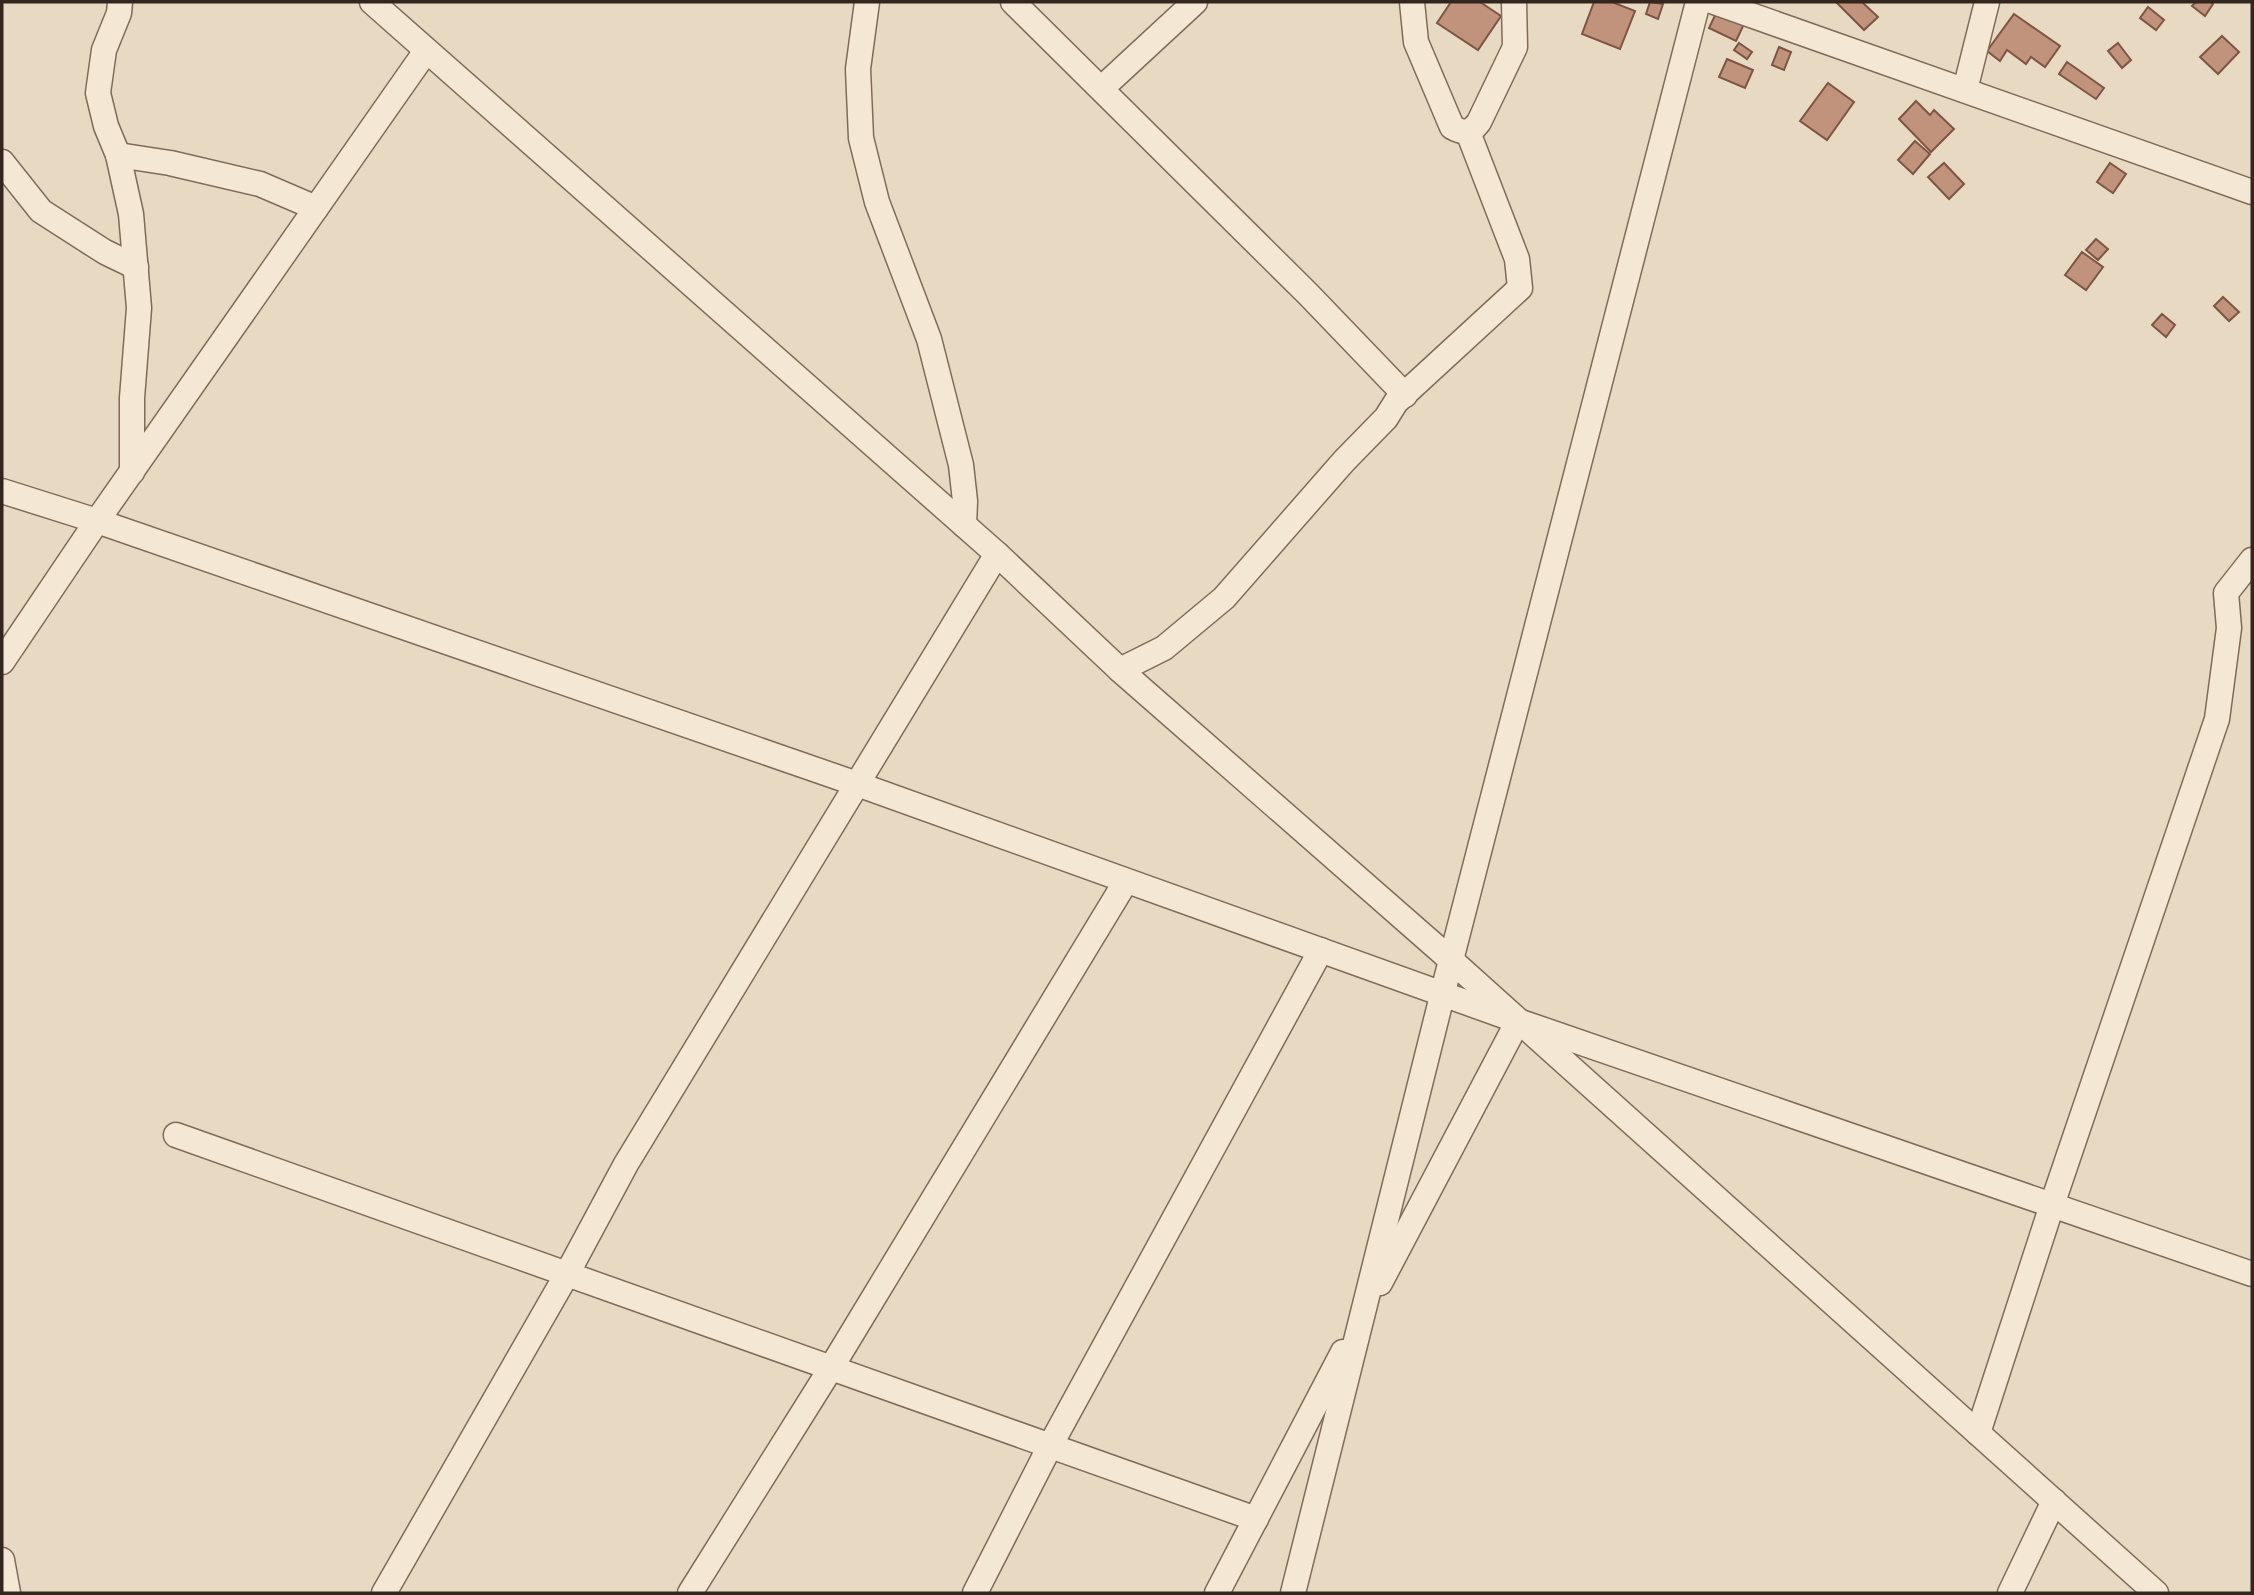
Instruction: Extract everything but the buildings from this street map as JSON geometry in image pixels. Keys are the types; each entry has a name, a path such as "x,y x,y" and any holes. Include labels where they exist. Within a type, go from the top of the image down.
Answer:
{"street":[{"path":"120,2 119,13 104,50 98,93 106,126 118,155 131,214 136,267 139,308 132,398 132,472"},
{"path":"372,2 997,554 1120,670 1451,960 2156,1593"},
{"path":"867,2 858,69 861,138 877,202 929,339 961,465 965,501 964,525"},
{"path":"1013,2 1308,294 1405,395"},
{"path":"1102,88 1195,2"},
{"path":"1412,2 1416,43 1452,127 1460,132 1474,130 1515,47 1514,2"},
{"path":"1293,1593 1451,960 1698,2"},
{"path":"1714,2 2252,192"},
{"path":"1965,90 1987,2"},
{"path":"2,662 97,521 426,51"},
{"path":"1120,670 1164,648 1224,598 1405,395 1520,288 1517,259 1468,132"},
{"path":"118,155 170,163 260,184 316,208"},
{"path":"2,162 41,211 105,252 136,267"},
{"path":"2,491 97,521 857,784 1518,1021 2252,1275"},
{"path":"384,1593 626,1164 997,554"},
{"path":"1978,1433 2052,1205 2217,719 2229,628 2226,593 2252,560"},
{"path":"691,1593 831,1368 1126,881"},
{"path":"975,1593 1050,1446 1321,950"},
{"path":"1217,1593 1518,1021"},
{"path":"176,1135 1256,1520"},
{"path":"2010,1593 2054,1501"},
{"path":"2,1560 8,1593"}]}
